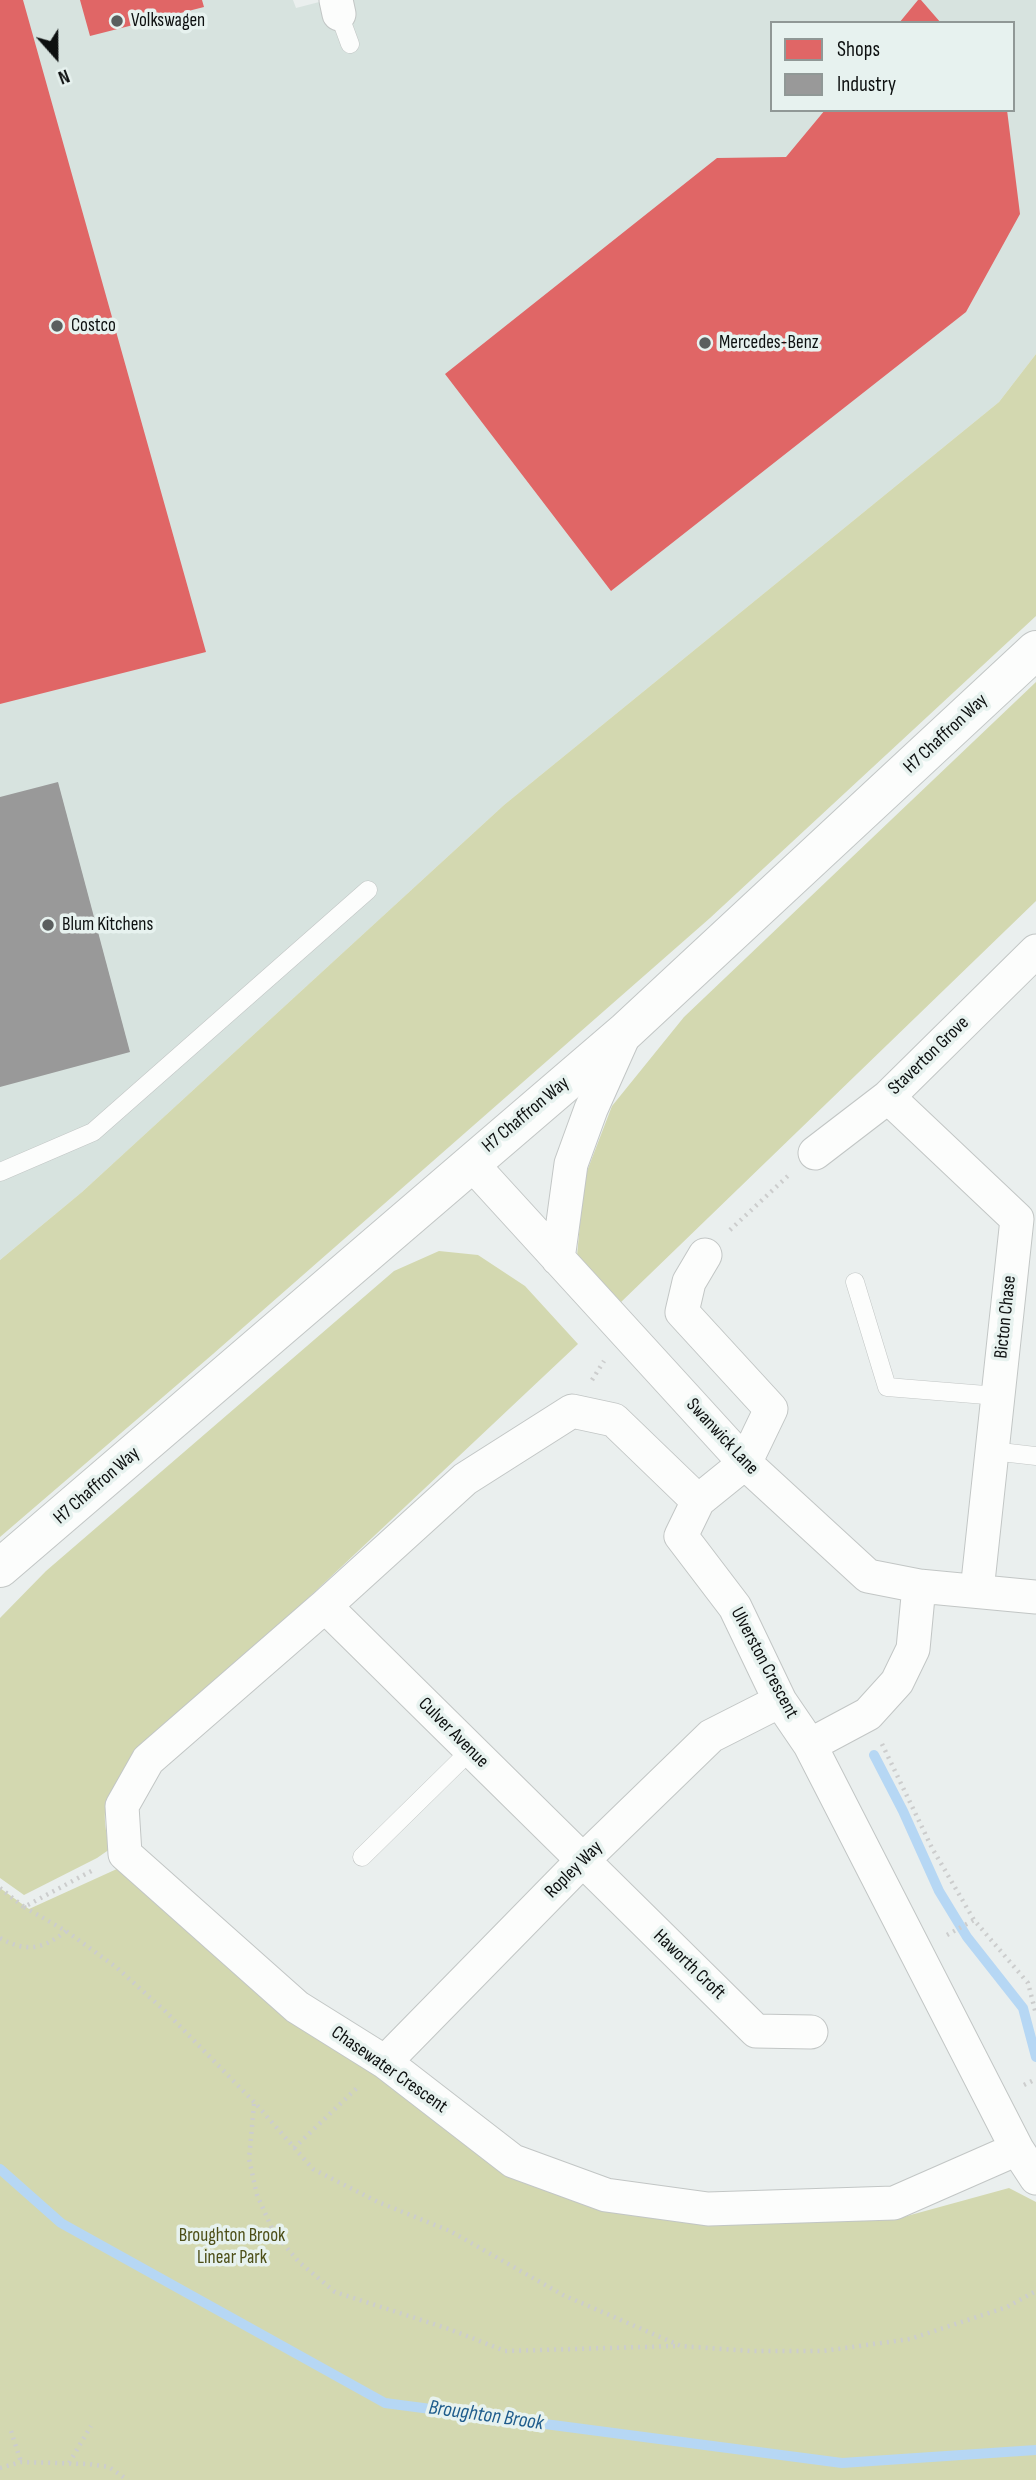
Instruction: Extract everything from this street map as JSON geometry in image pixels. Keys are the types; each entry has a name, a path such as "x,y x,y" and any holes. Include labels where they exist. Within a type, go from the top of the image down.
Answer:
{"street":[{"name":"H7 Chaffron Way","path":"1,1569 626,1031 1036,650"},
{"name":"Staverton Grove","path":"815,1153 888,1097 1036,951"},
{"path":"558,1259 571,1164 591,1109 626,1031"},
{"name":"Bicton Chase","path":"888,1097 1026,1220 998,1396 977,1591"},
{"name":"Swanwick Lane","path":"471,1163 745,1464 868,1576 919,1586 1036,1597"},
{"path":"125,1854 122,1806 148,1760 325,1606 465,1479 572,1410 614,1420 698,1501 745,1464 771,1409 682,1311 690,1282 705,1255"},
{"name":"Ulverston Crescent","path":"698,1501 681,1535 735,1607 780,1701 810,1745 1017,2149 1036,2178"},
{"path":"810,1745 868,1714 897,1682 913,1649 919,1586"},
{"name":"Culver Avenue","path":"325,1606 582,1861"},
{"name":"Ropley Way","path":"384,2062 582,1861 711,1737 780,1701"},
{"name":"Chasewater Crescent","path":"125,1854 297,2007 384,2062 513,2161 606,2195 708,2209 894,2203 1017,2149"},
{"name":"Haworth Croft","path":"582,1861 756,2031 811,2032"}],"lane":[{"path":"0,1172 93,1132 368,890"},
{"path":"855,1282 887,1387 998,1396"},
{"path":"992,1451 1036,1456"},
{"path":"362,1857 471,1750"}],"path":[{"path":"705,1255 815,1153"},
{"path":"868,1714 932,1848 974,1920 1028,1983 1036,2014"},
{"path":"24,1907 125,1854"},
{"path":"0,1888 116,1968 165,2011 313,2169 378,2203 450,2231 563,2295 681,2346"},
{"path":"0,1938 29,1948 50,1944 66,1931"},
{"path":"294,2148 384,2062"},
{"path":"254,2103 249,2159 263,2208 274,2233 299,2262 335,2292 449,2329 505,2351 681,2346 750,2351 823,2351 910,2339 1007,2307 1036,2291"},
{"path":"69,2463 91,2426"},
{"path":"11,2431 21,2462"},
{"path":"0,2468 21,2462 69,2463 110,2467 128,2480"}],"shaded area":[{"path":"0,0 293,0 296,8 327,0 1036,0 1036,354 999,402 504,805 82,1192 0,1260"}],"green space":[{"path":"1036,354 1036,616 710,918 0,1537 0,1260 82,1192 504,805 999,402"},
{"path":"1036,682 1036,901 619,1304 577,1256 584,1179 612,1106 684,1017"},
{"path":"439,1251 478,1255 525,1286 578,1344 133,1763 107,1802 105,1821 110,1849 24,1895 0,1878 0,1618 46,1571 394,1271"},
{"name":"Broughton Brook Linear Park","path":"130,1863 507,2172 896,2219 1009,2188 1036,2202 1036,2480 0,2480 0,1888 29,1909"}],"building: Shops":[{"name":"Costco","path":"0,0 23,0 206,652 0,704"},
{"name":"Volkswagen","path":"80,0 202,0 204,7 90,36"},
{"path":"918,0 921,0 939,21 901,21"},
{"name":"Mercedes-Benz","path":"823,112 1007,112 1020,214 966,312 611,591 445,374 717,158 786,157"}],"building: Industry":[{"name":"Blum Kitchens","path":"58,782 130,1052 0,1087 0,797"}],"waterway":[{"path":"874,1755 939,1891 967,1937 1023,2008 1036,2057"},
{"name":"Broughton Brook","path":"0,2169 61,2223 385,2403 842,2463 1036,2450"}],"place":[{"name":"Volkswagen","path":"117,21"},
{"name":"Costco","path":"57,326"},
{"name":"Mercedes-Benz","path":"705,343"},
{"name":"Blum Kitchens","path":"48,925"}]}
